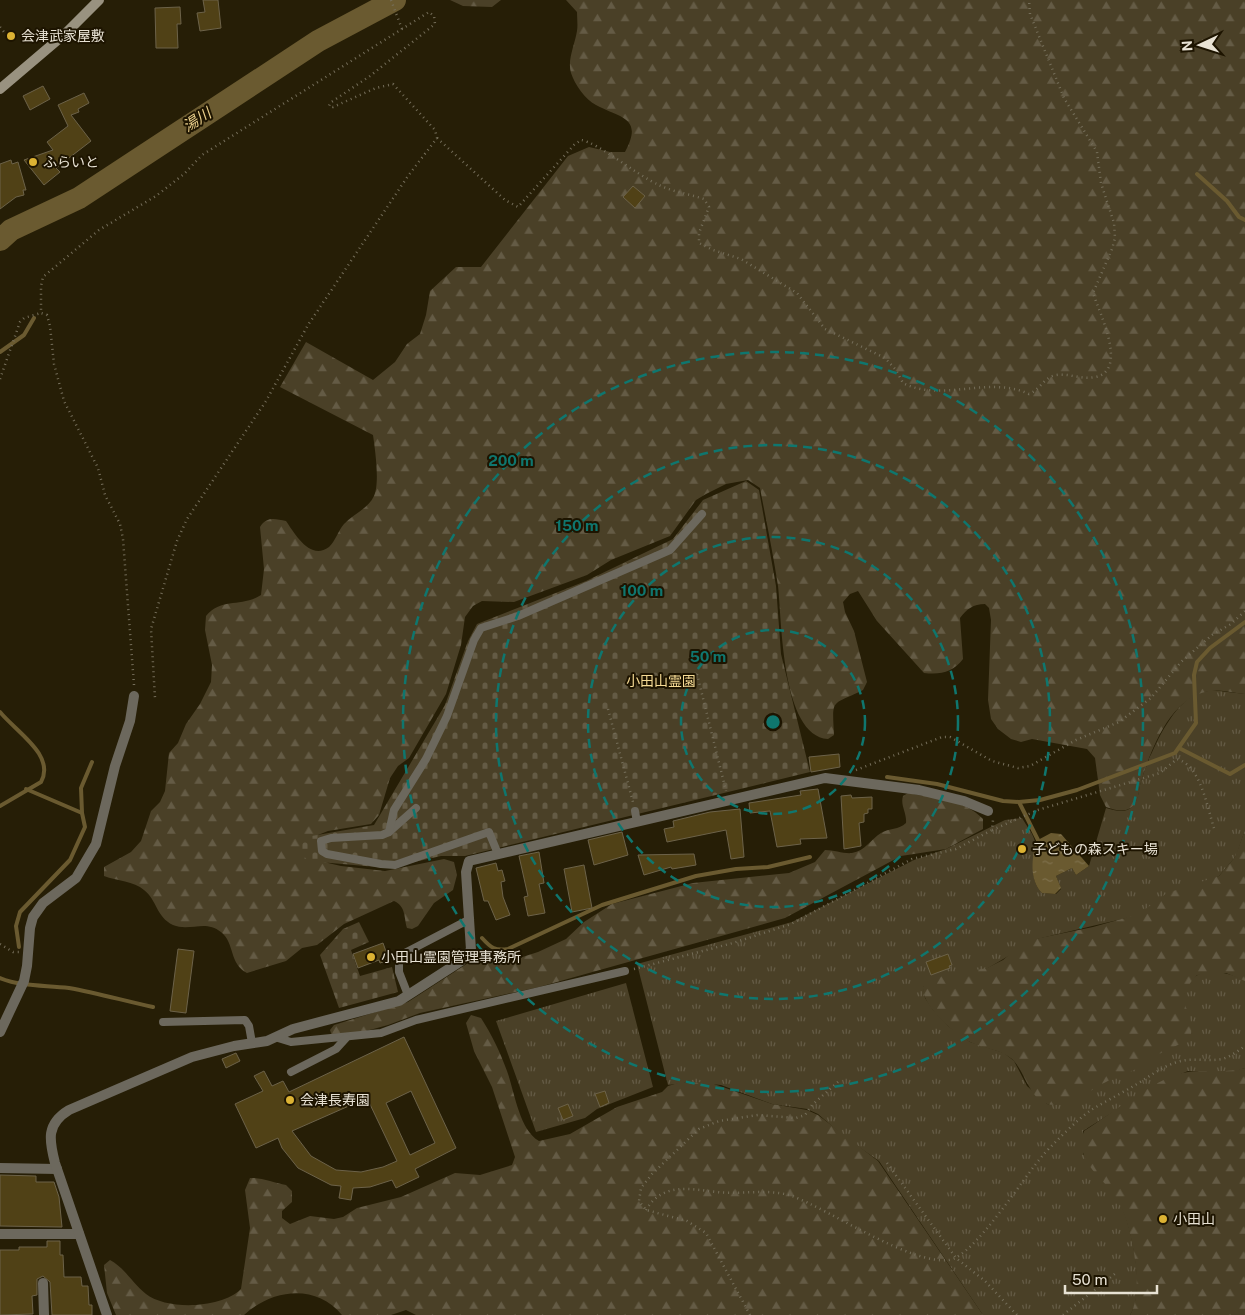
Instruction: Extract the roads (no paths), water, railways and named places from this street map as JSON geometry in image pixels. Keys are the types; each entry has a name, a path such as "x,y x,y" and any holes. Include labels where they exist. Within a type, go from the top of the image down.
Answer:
{"main road":[{"path":"0,89 67,32 99,0"}],"street":[{"path":"0,1032 24,981 33,917 43,903 76,878 96,844 115,766 130,721 134,696"},
{"path":"107,1315 50,1146 50,1134 55,1121 60,1116 192,1058 278,1038 293,1029 399,1001 461,960 471,950 466,866 469,861 636,816 825,778 919,790 964,801 988,811"},
{"path":"0,1168 57,1169"},
{"path":"0,1234 79,1234"},
{"path":"44,1283 44,1315"}],"lane":[{"path":"389,832 394,810 426,759 448,716 474,640 481,628 518,616 670,550 702,514"},
{"path":"416,808 389,832 382,835 331,838 321,841 322,851 327,854 380,864 395,864 489,832 498,854"},
{"path":"408,995 399,972 400,956 470,919"},
{"path":"278,1038 291,1042 381,1033 416,1020 625,971"},
{"path":"163,1022 245,1020 249,1026 252,1043"},
{"path":"292,1072 336,1049 346,1038"}],"water":[{"path":"1051,833 1061,834 1089,866 1076,875 1072,868 1056,876 1061,888 1055,894 1042,893 1033,875 1033,854 1036,841"}],"waterway":[{"name":"湯川","path":"0,240 11,230 79,198 318,41 395,0"},
{"path":"1197,174 1227,201 1239,217 1245,220"},
{"path":"0,352 24,335 34,318"},
{"path":"887,777 937,784 1003,801 1019,802 1040,800 1077,790 1175,753 1196,723 1194,675 1197,662 1210,648 1245,622"},
{"path":"0,712 24,735 39,753 43,762 44,772 41,782 0,806"},
{"path":"1179,748 1230,774 1245,765"},
{"path":"82,813 81,788 92,762"},
{"path":"19,947 16,926 20,912 70,860 85,827 82,813 26,789"},
{"path":"1019,802 1038,840"},
{"path":"482,938 494,948 500,950 508,949 602,905 696,876 736,869 768,867 810,857"},
{"path":"0,978 25,984 69,988 153,1007"}],"place":[{"name":"会津武家屋敷","path":"11,36"},
{"name":"ふらいと","path":"33,162"},
{"name":"子どもの森スキー場","path":"1022,849"},
{"name":"小田山霊園管理事務所","path":"371,957"},
{"name":"会津長寿園","path":"290,1100"},
{"name":"小田山","path":"1163,1219"}],"park label":[{"name":"小田山霊園","path":"661,681"}]}
